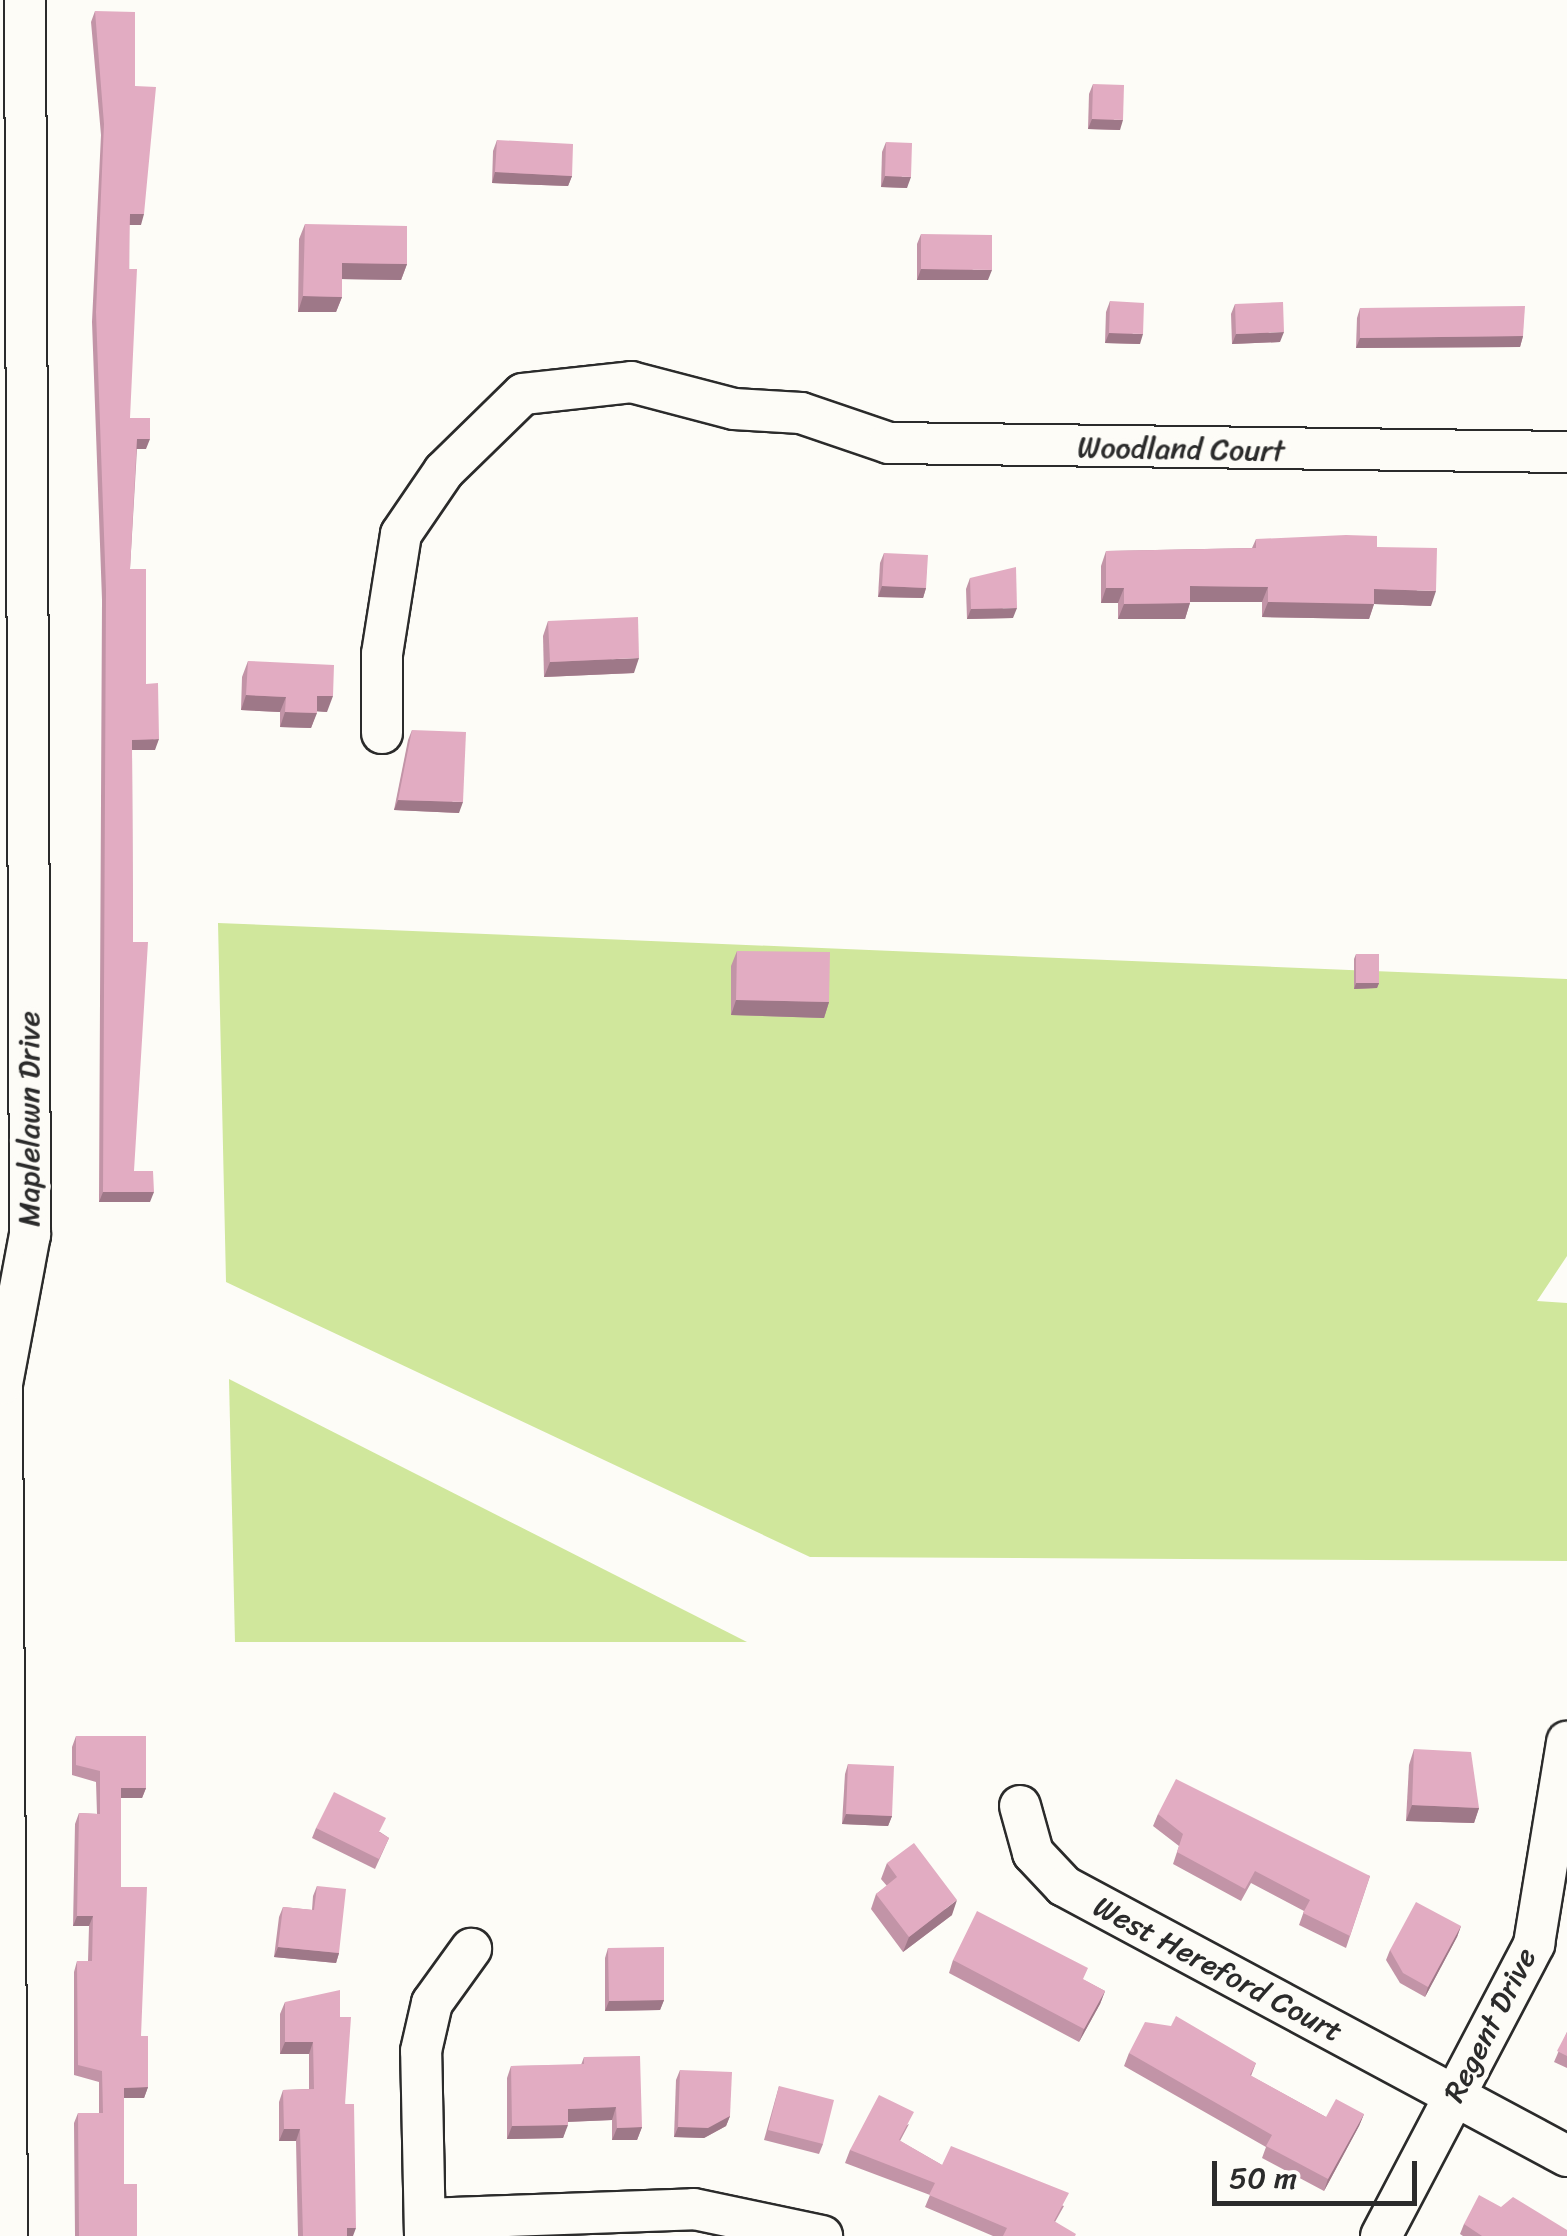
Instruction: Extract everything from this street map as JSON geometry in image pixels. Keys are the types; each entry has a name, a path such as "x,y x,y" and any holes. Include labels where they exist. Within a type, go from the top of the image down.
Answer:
{"street":[{"name":"Maplelawn Drive","path":"6,2236 2,1384 30,1235 13,176 26,0"},
{"name":"Woodland Court","path":"382,733 382,654 400,534 504,408 524,394 630,382 734,409 801,413 890,443 1567,452"},
{"name":"Regent Drive","path":"1381,2236 1534,1944 1567,1742"},
{"name":"West Hereford Court","path":"1020,1806 1033,1853 1064,1886 1567,2156"},
{"path":"471,1949 432,2003 421,2051 425,2228 694,2209 822,2236"}],"green space":[{"path":"218,923 1567,979 1567,1256 1537,1301 1567,1303 1567,1561 810,1557 226,1282"},
{"path":"229,1379 747,1642 235,1642"}],"building":[{"path":"95,11 135,12 135,86 156,87 144,214 130,214 129,269 137,269 130,418 150,418 150,439 137,439 130,569 146,569 146,684 158,683 159,739 132,740 133,942 148,942 134,1171 153,1171 154,1192 103,1192 106,590 96,312 104,124"},
{"path":"1093,84 1124,85 1123,120 1092,119"},
{"path":"497,140 573,144 572,176 495,172"},
{"path":"886,142 912,143 911,177 885,176"},
{"path":"305,224 407,226 407,264 342,263 342,297 303,296"},
{"path":"921,234 992,235 992,270 921,269"},
{"path":"1110,301 1144,303 1143,334 1109,333"},
{"path":"1283,302 1284,332 1236,334 1235,304"},
{"path":"1525,306 1523,336 1360,338 1360,308"},
{"path":"1377,536 1377,547 1437,548 1436,591 1374,589 1374,604 1268,602 1268,587 1190,586 1190,603 1124,604 1124,588 1106,588 1106,551 1256,548 1256,539"},
{"path":"884,553 928,555 926,588 882,586"},
{"path":"1016,567 1017,608 971,609 970,578"},
{"path":"638,617 639,658 550,662 548,621"},
{"path":"248,661 334,665 333,696 317,696 317,713 285,712 286,697 246,695"},
{"path":"412,730 466,732 463,802 398,800"},
{"path":"737,951 830,952 829,1002 736,1000"},
{"path":"1356,954 1379,954 1379,983 1356,983"},
{"path":"76,1736 146,1736 146,1788 121,1788 121,1887 147,1887 141,2036 148,2036 148,2087 124,2088 124,2184 137,2184 137,2236 79,2236 78,2113 103,2113 102,2071 78,2065 77,1961 92,1961 93,1916 77,1916 79,1813 100,1814 100,1771 76,1765"},
{"path":"1414,1749 1471,1752 1479,1808 1412,1805"},
{"path":"848,1764 894,1766 892,1816 846,1814"},
{"path":"1176,1779 1370,1876 1350,1936 1303,1913 1310,1900 1255,1871 1245,1889 1177,1852 1183,1834 1158,1814"},
{"path":"334,1792 386,1818 379,1832 389,1838 379,1859 316,1828"},
{"path":"914,1843 957,1900 909,1937 876,1894 897,1877 887,1863"},
{"path":"317,1886 346,1889 339,1953 278,1947 283,1907 314,1910"},
{"path":"1416,1902 1461,1926 1428,1987 1403,1973 1390,1950"},
{"path":"977,1911 1088,1968 1083,1979 1105,1991 1084,2029 953,1960"},
{"path":"664,1947 664,2000 609,2001 608,1948"},
{"path":"340,1990 340,2017 351,2017 345,2104 354,2104 356,2228 347,2228 347,2236 303,2236 300,2129 284,2129 283,2090 314,2089 313,2042 285,2042 285,2002"},
{"path":"1176,2016 1256,2063 1250,2075 1326,2117 1336,2099 1364,2114 1328,2179 1266,2146 1272,2135 1129,2053 1145,2022 1171,2026"},
{"path":"1567,2032 1567,2056 1557,2051"},
{"path":"640,2056 642,2127 617,2128 616,2107 568,2109 568,2125 512,2126 511,2066 584,2064 584,2057"},
{"path":"680,2070 732,2072 730,2116 708,2128 678,2127"},
{"path":"779,2086 834,2100 823,2144 768,2130"},
{"path":"879,2095 914,2112 899,2140 942,2165 951,2146 1069,2193 1054,2221 1075,2236 1003,2236 1007,2228 929,2195 935,2183 850,2150"},
{"path":"1479,2195 1501,2207 1513,2197 1567,2230 1567,2236 1482,2236 1464,2224"}]}
